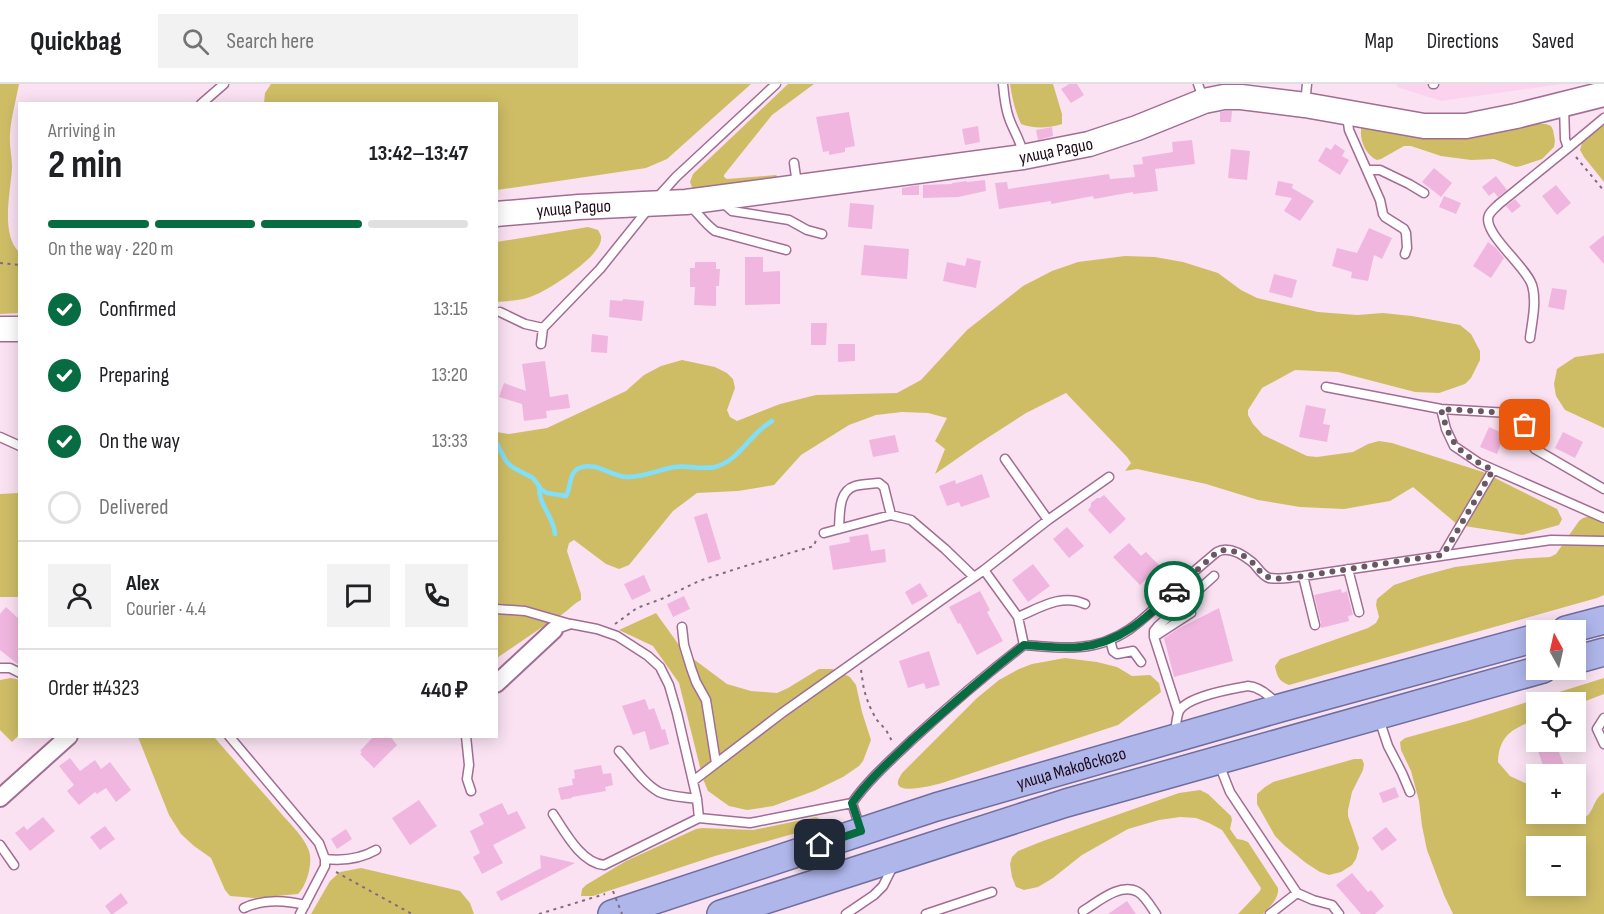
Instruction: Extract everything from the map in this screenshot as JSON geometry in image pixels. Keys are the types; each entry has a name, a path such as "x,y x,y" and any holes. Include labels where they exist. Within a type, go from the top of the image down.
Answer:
{"highway":[{"path":"1586,625 1604,620"},
{"name":"улица Маковского","path":"612,903 861,831 1176,725 1280,708 1526,641"},
{"path":"1586,657 1604,652"},
{"name":"улица Маковского","path":"721,914 1066,803 1526,674"}],"main road":[{"name":"улица Радио","path":"498,214 686,202 1023,157 1089,144 1137,129 1206,94 1224,97 1306,94 1347,113 1424,126 1466,126 1564,104 1602,90"},
{"path":"0,329 18,329"}],"street":[{"path":"498,682 554,630"},
{"path":"0,798 67,738"}],"lane":[{"path":"203,102 224,84"},
{"path":"541,344 543,328 600,269 676,177 776,84"},
{"path":"1003,84 1008,117 1022,147 1023,157"},
{"path":"1564,104 1565,139 1568,148"},
{"path":"1347,113 1350,130 1380,200 1383,214 1404,229 1406,233 1405,254"},
{"path":"1530,338 1533,310 1532,284 1492,234 1488,225 1489,214 1604,118"},
{"path":"794,163 797,188"},
{"path":"1368,171 1380,170 1424,194"},
{"path":"718,197 732,211 789,220 807,230 822,234"},
{"path":"686,202 715,231 786,250"},
{"path":"500,312 525,324 543,328"},
{"path":"1326,387 1441,409 1509,413 1525,425 1535,449 1604,489"},
{"path":"1441,409 1446,429 1454,446 1479,463 1604,518"},
{"path":"0,437 18,445"},
{"path":"1005,459 1048,520"},
{"path":"1443,555 1493,470"},
{"path":"693,781 782,713 984,570 1048,520 1109,477"},
{"path":"839,528 843,498 846,491 854,486 879,483 884,487 891,515"},
{"path":"824,533 891,515 910,520 974,577"},
{"path":"553,814 585,857 596,864 604,864 699,818 750,823 852,803 861,790 897,754 965,692 1024,645 1080,647 1110,640 1127,632 1222,549 1231,550 1246,558 1270,578 1303,576 1551,540 1604,541"},
{"path":"1348,569 1359,612"},
{"path":"984,570 1018,617 1024,645"},
{"path":"1176,725 1154,631 1214,576"},
{"path":"1303,576 1315,625"},
{"path":"1018,617 1064,599 1085,604"},
{"path":"498,609 525,611 618,636 660,667 672,694 697,799 699,818"},
{"path":"1154,637 1191,613"},
{"path":"554,630 571,624"},
{"path":"682,627 684,645 691,668 706,700 716,763"},
{"path":"1110,640 1113,651 1117,654 1132,651 1141,662"},
{"path":"0,668 18,672"},
{"path":"1378,716 1388,746 1410,792"},
{"path":"1604,718 1598,729 1604,744"},
{"path":"231,738 319,843 325,862 300,914"},
{"path":"466,738 469,765 467,779 471,791"},
{"path":"619,751 640,776 661,793 697,799"},
{"path":"1218,761 1230,792 1297,893 1332,905 1339,914"},
{"path":"852,803 861,831"},
{"path":"0,845 14,865"},
{"path":"325,862 356,858 376,850"},
{"path":"846,914 883,886 898,857"},
{"path":"1083,911 1125,888 1139,892 1156,914"},
{"path":"926,914 992,892"},
{"path":"1270,914 1297,893"},
{"path":"244,908 255,902 291,901 305,905"}],"path":[{"path":"1568,148 1604,191"},
{"path":"0,263 18,265"},
{"path":"607,633 617,622 637,608 699,581 814,546 816,539 824,533"},
{"path":"871,651 861,672 864,690 876,719 886,730 897,754"},
{"path":"325,862 412,914"},
{"path":"539,914 612,903 622,914"}],"shaded area":[{"path":"0,84 19,84 10,134 12,167 8,211 10,234 18,251 18,313 0,314"},
{"path":"271,84 751,84 667,159 646,168 498,190 498,102 264,102 265,93"},
{"path":"788,84 814,84 772,115 724,175 727,179 776,175 779,178 694,192 690,182 693,174"},
{"path":"1010,84 1053,84 1062,114 1062,124 1031,127 1021,124"},
{"path":"1397,84 1561,84 1441,101 1397,87"},
{"path":"1604,123 1604,182 1580,150 1582,143"},
{"path":"1535,124 1551,126 1555,141 1554,147 1542,159 1516,167 1494,159 1471,160 1441,156 1411,146 1404,146 1377,160 1366,150 1361,135 1362,125 1468,133"},
{"path":"588,227 598,230 601,238 599,246 592,255 572,273 538,294 522,299 498,302 498,242"},
{"path":"1125,256 1155,257 1183,262 1218,273 1241,290 1257,298 1318,312 1357,315 1383,313 1460,325 1471,334 1480,351 1480,360 1471,378 1465,384 1439,393 1415,392 1338,372 1295,370 1262,388 1248,410 1248,415 1263,435 1307,456 1317,457 1353,452 1379,441 1483,472 1557,509 1562,519 1559,525 1522,535 1458,525 1413,487 1390,501 1344,509 1300,507 1258,500 1206,484 1137,469 1125,471 1131,463 1127,457 1066,393 1026,413 935,474 945,449 935,441 947,418 928,413 902,412 876,415 849,425 801,455 774,485 738,491 697,493 673,511 629,565 619,569 606,564 574,540 569,543 567,551 581,600 498,657 498,432 509,434 547,428 626,391 644,375 661,366 682,360 715,367 733,379 735,388 727,410 730,417 737,421 780,404 816,395 897,393 921,380 967,330 1023,286 1052,271 1078,262"},
{"path":"1604,353 1604,428 1565,410 1556,396 1554,384 1557,369 1575,357"},
{"path":"18,493 18,597 0,597 0,494"},
{"path":"1590,516 1604,520 1604,595 1289,685 1278,676 1275,666 1280,659 1368,628 1376,623 1379,617 1377,599 1394,585 1455,567 1550,557 1556,554 1579,521"},
{"path":"656,613 684,652 727,684 751,691 777,693 819,669 832,669 850,677 856,685 871,740 863,761 843,777 814,791 773,806 747,810 729,806 708,791 679,683 653,646 619,630"},
{"path":"1065,658 1117,667 1132,676 1150,675 1159,683 1161,692 1118,725 942,783 910,789 899,786 898,780 903,772 977,698 999,680 1032,664"},
{"path":"1604,678 1604,694 1586,701 1586,692 1559,692"},
{"path":"0,680 18,680 18,736 12,742 0,730"},
{"path":"1526,702 1526,724 1504,739 1498,762 1510,776 1526,783 1526,824 1586,824 1586,816 1598,797 1604,792 1604,914 1453,914 1427,850 1419,801 1411,771 1401,750 1400,742 1405,738"},
{"path":"138,738 215,738 304,840 310,856 310,868 304,885 298,894 254,898 230,896 211,858 181,834 169,815"},
{"path":"1354,759 1362,759 1364,764 1352,792 1348,810 1359,848 1352,865 1341,872 1329,875 1306,863 1275,836 1257,804 1257,794 1273,782"},
{"path":"1200,790 1208,794 1231,816 1230,829 1237,839 1248,842 1278,888 1276,899 1263,914 1238,914 1261,888 1222,830 1196,818 1180,817 1159,820 1128,829 1082,855 1038,887 1024,890 1016,887 1010,864 1012,857 1018,851 1179,793"},
{"path":"816,817 820,819 819,822 810,829 715,856 593,896 581,896 582,889 586,885 626,861 696,829 753,830"},
{"path":"361,868 460,891 470,903 474,914 311,914 330,881 340,872"}],"building":[{"path":"1069,84 1077,84 1084,95 1071,103 1061,89"},
{"path":"1232,111 1231,122 1220,122 1220,112"},
{"path":"849,112 855,146 845,148 845,152 829,155 829,151 823,152 816,117"},
{"path":"978,126 980,142 965,145 962,129"},
{"path":"1052,127 1053,136 1038,140 1036,130"},
{"path":"1192,140 1195,164 1155,169 1158,191 1133,194 1133,192 1094,199 1093,196 1051,204 1051,201 999,209 995,183 1007,182 1008,189 1109,174 1110,179 1135,177 1133,165 1143,164 1142,157 1173,152 1172,142"},
{"path":"1335,144 1345,151 1342,156 1349,160 1340,175 1318,161 1326,147 1331,150"},
{"path":"1231,149 1250,151 1247,180 1228,178"},
{"path":"1434,168 1452,183 1441,197 1422,182"},
{"path":"1496,176 1507,190 1498,197 1494,192 1489,196 1482,187"},
{"path":"985,180 986,191 958,197 923,198 923,185"},
{"path":"1278,181 1293,184 1292,188 1314,201 1300,221 1284,211 1292,198 1275,195"},
{"path":"919,185 919,195 902,195 902,188"},
{"path":"1556,185 1571,203 1557,215 1542,196"},
{"path":"1444,196 1461,203 1456,214 1439,207"},
{"path":"1515,199 1521,206 1512,213 1506,206"},
{"path":"850,203 874,205 872,229 848,227"},
{"path":"1369,228 1392,238 1382,259 1374,255 1368,281 1351,278 1352,272 1332,266 1337,248 1357,253"},
{"path":"1604,235 1604,264 1589,247"},
{"path":"1488,242 1504,258 1491,278 1473,266"},
{"path":"864,245 909,249 907,279 861,275"},
{"path":"745,257 763,257 763,272 780,271 780,304 745,305"},
{"path":"967,258 981,261 976,288 943,281 947,262 965,266"},
{"path":"695,262 716,262 716,269 720,269 719,286 716,286 716,306 694,305 695,287 690,287 690,268 695,268"},
{"path":"1274,274 1297,280 1292,298 1269,292"},
{"path":"1552,288 1567,290 1564,310 1548,307"},
{"path":"623,299 644,301 642,321 609,317 610,300 622,301"},
{"path":"811,323 827,323 826,345 811,345"},
{"path":"592,334 608,336 607,353 591,352"},
{"path":"838,344 855,344 855,361 838,362"},
{"path":"545,361 550,397 568,394 570,408 546,411 547,418 524,421 522,404 499,397 504,383 526,391 522,364"},
{"path":"1306,405 1326,409 1323,424 1330,425 1327,442 1299,437"},
{"path":"1489,427 1505,434 1497,454 1480,447"},
{"path":"1563,432 1583,442 1575,458 1555,448"},
{"path":"895,435 899,452 873,457 869,440"},
{"path":"982,474 990,497 961,507 959,502 947,506 939,486 955,480 956,484"},
{"path":"1104,495 1126,519 1110,534 1088,510 1091,503"},
{"path":"707,513 721,559 708,563 694,517"},
{"path":"1067,527 1084,546 1069,558 1053,539"},
{"path":"868,534 871,551 885,549 886,562 833,570 829,546 850,542 849,537"},
{"path":"1129,543 1141,556 1146,552 1160,566 1140,585 1113,557"},
{"path":"1033,564 1050,586 1028,602 1012,580"},
{"path":"644,575 651,591 632,600 624,584"},
{"path":"920,583 928,596 912,605 905,592"},
{"path":"1341,589 1342,593 1347,591 1353,615 1348,616 1349,621 1321,628 1314,595"},
{"path":"980,591 990,610 987,612 1003,641 977,655 949,607"},
{"path":"684,596 690,609 673,617 667,604"},
{"path":"6,607 18,618 18,664 0,650 0,614"},
{"path":"1219,608 1233,661 1174,677 1164,638"},
{"path":"929,651 940,685 926,689 924,683 908,688 899,661"},
{"path":"645,699 649,710 654,708 662,730 665,729 669,744 650,750 645,731 633,735 622,706"},
{"path":"372,738 392,738 397,745 374,768 360,754 362,752 360,751"},
{"path":"1538,752 1559,752 1563,764 1543,764"},
{"path":"70,758 80,771 95,760 101,769 110,762 131,790 116,802 106,788 97,794 95,792 79,805 67,791 74,785 59,766"},
{"path":"601,765 603,774 611,773 613,785 605,787 606,791 561,800 558,788 573,785 574,770"},
{"path":"1395,787 1399,797 1383,803 1379,793"},
{"path":"419,800 437,826 410,845 392,818"},
{"path":"502,803 508,815 517,811 526,828 493,845 503,863 482,874 473,857 480,853 470,831 484,824 479,814"},
{"path":"43,817 55,831 30,851 15,833 24,826 27,830"},
{"path":"105,826 115,839 100,850 90,837"},
{"path":"1386,827 1397,840 1382,851 1372,838"},
{"path":"346,829 352,839 337,849 331,839"},
{"path":"540,855 575,863 501,901 496,892 541,868"},
{"path":"1352,873 1368,892 1371,890 1384,906 1375,914 1361,914 1336,885"},
{"path":"121,893 128,903 111,914 105,906"},
{"path":"1127,901 1136,914 1108,914"}],"waterway":[{"path":"498,446 506,461 512,467 533,478 542,490 566,496 573,473 586,466 616,475 634,477 674,467 710,468 722,465 772,421"},
{"path":"539,486 541,500 552,521 555,534"}],"way so far":[{"path":"1174,591 1222,549 1231,550 1252,562 1270,578 1303,576 1443,555 1493,470 1454,446 1446,429 1441,409 1509,413 1525,425"}],"route":[{"path":"820,845 861,831 852,803 861,790 965,692 1024,645 1080,647 1115,639 1139,623 1174,591"}]}
